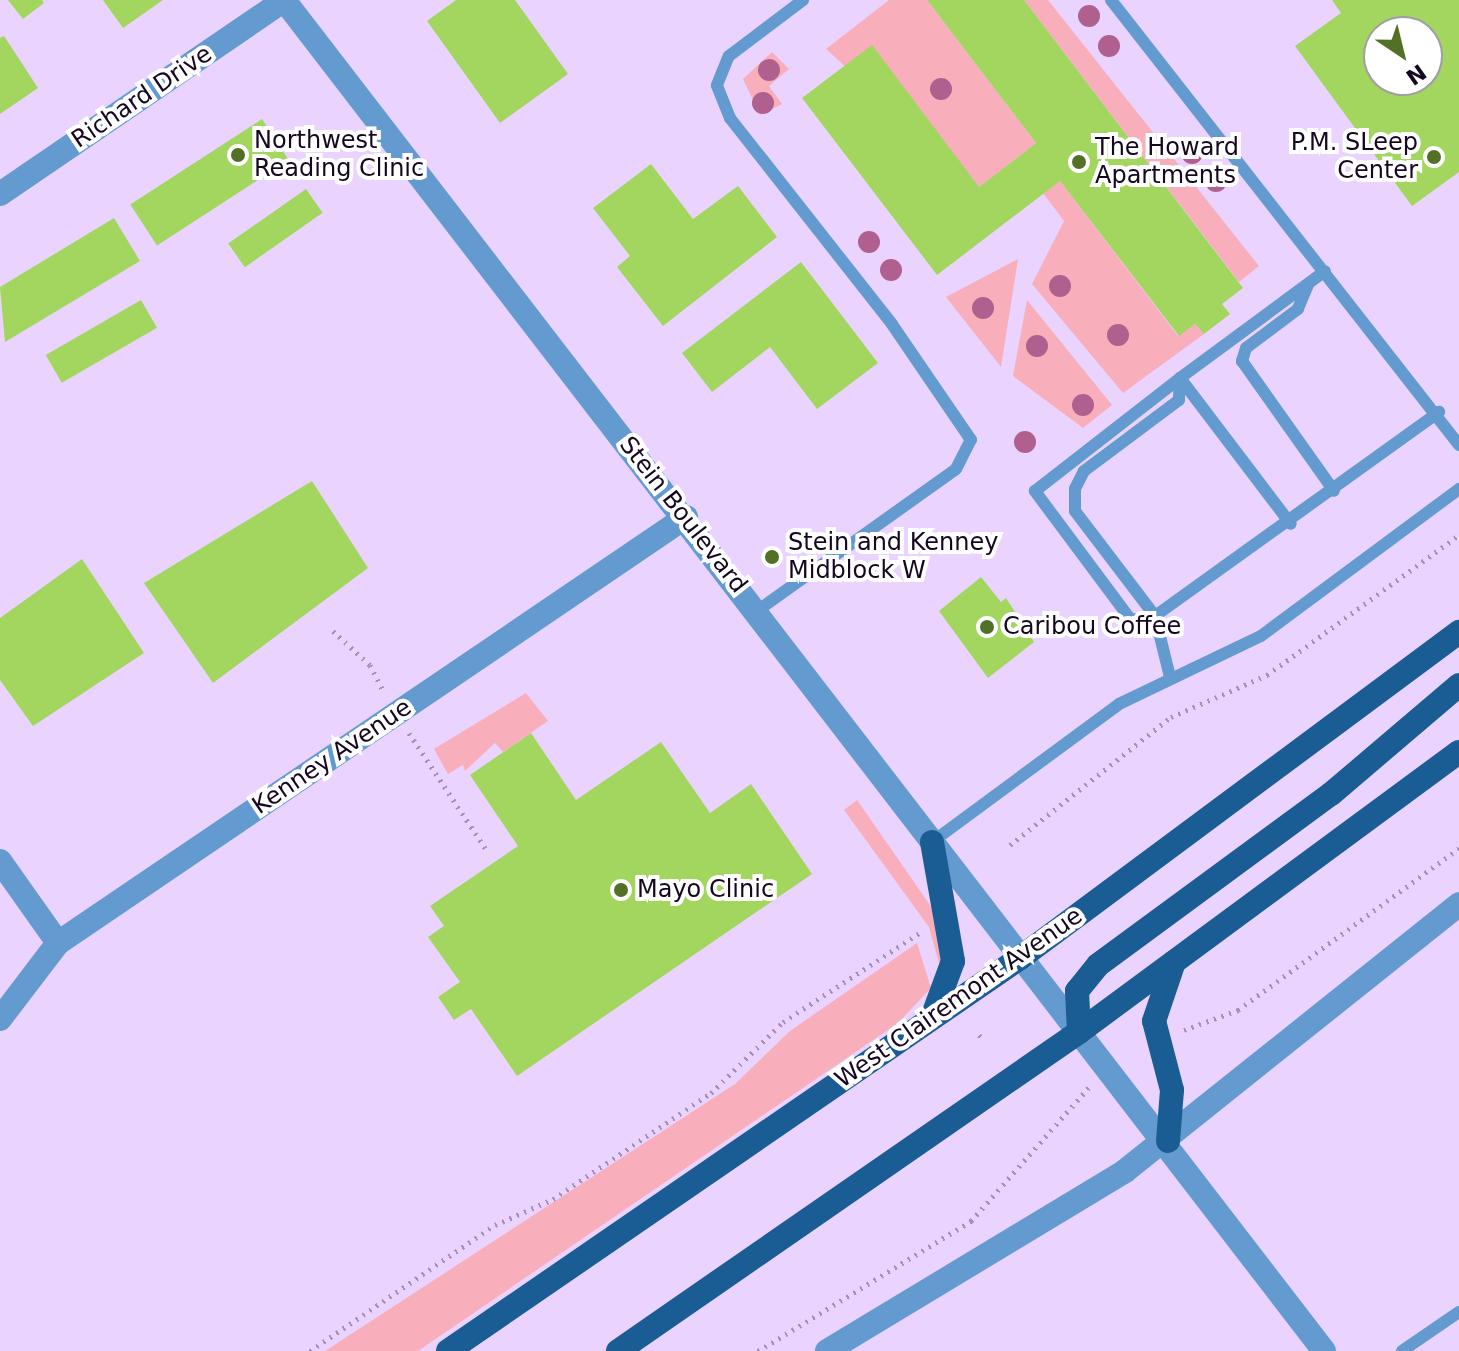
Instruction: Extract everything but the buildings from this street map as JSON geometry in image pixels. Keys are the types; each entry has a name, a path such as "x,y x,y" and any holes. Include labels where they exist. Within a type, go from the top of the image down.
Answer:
{"main road":[{"name":"West Clairemont Avenue","path":"448,1351 1020,958 1459,632"},
{"path":"1079,1032 1077,991 1098,965 1331,794 1459,685"},
{"path":"618,1351 1079,1032 1459,752"},
{"path":"930,1021 953,961 932,842"},
{"path":"1168,1141 1172,1090 1154,1021 1174,962"}],"street":[{"name":"Richard Drive","path":"0,194 284,0"},
{"name":"Stein Boulevard","path":"284,0 686,517 1020,958 1168,1141 1324,1351"},
{"name":"Kenney Avenue","path":"0,1019 58,943 686,517"},
{"path":"0,861 58,943"},
{"path":"827,1351 1168,1141 1459,904"}],"lane":[{"path":"757,611 956,469 971,440 892,324 730,118 717,85 729,56 803,0"},
{"path":"1111,0 1439,412 1459,445"},
{"path":"1325,271 1035,491 1131,620 1155,616 1291,524 1439,412"},
{"path":"1310,282 1298,309 1246,348 1242,361 1334,491"},
{"path":"1180,378 1291,524"},
{"path":"1170,677 1155,616 1075,511 1075,489 1084,471 1179,400 1180,378"},
{"path":"932,842 1119,704 1261,636 1459,489"},
{"path":"1402,1351 1459,1312"}],"path":[{"path":"1010,845 1171,717 1267,675 1459,535"},
{"path":"310,1351 495,1225 553,1199 711,1093 783,1022 924,930"}],"shaded area":[{"path":"889,0 927,0 1036,143 979,187 826,49"},
{"path":"1024,0 1048,0 1259,266 1239,282"},
{"path":"772,52 789,69 769,86 782,104 760,115 743,79"},
{"path":"1060,181 1178,336 1195,324 1204,334 1123,393 1032,284 1064,221 1043,193"},
{"path":"1018,259 1001,367 946,297"},
{"path":"1027,300 1112,405 1083,428 1013,376"},
{"path":"526,693 548,721 503,752 495,743 465,771 463,765 448,774 434,749"},
{"path":"857,800 930,905 941,932 940,967 929,927 844,810"},
{"path":"917,943 931,988 898,1023 418,1351 325,1351 735,1084 790,1031"}],"place":[{"name":"Northwest Reading Clinic","path":"238,155"},
{"name":"P.M. SLeep Center","path":"1434,157"},
{"name":"The Howard Apartments","path":"1079,162"},
{"name":"Stein and Kenney Midblock W","path":"772,557"},
{"name":"Caribou Coffee","path":"987,627"},
{"name":"Mayo Clinic","path":"621,890"}]}
